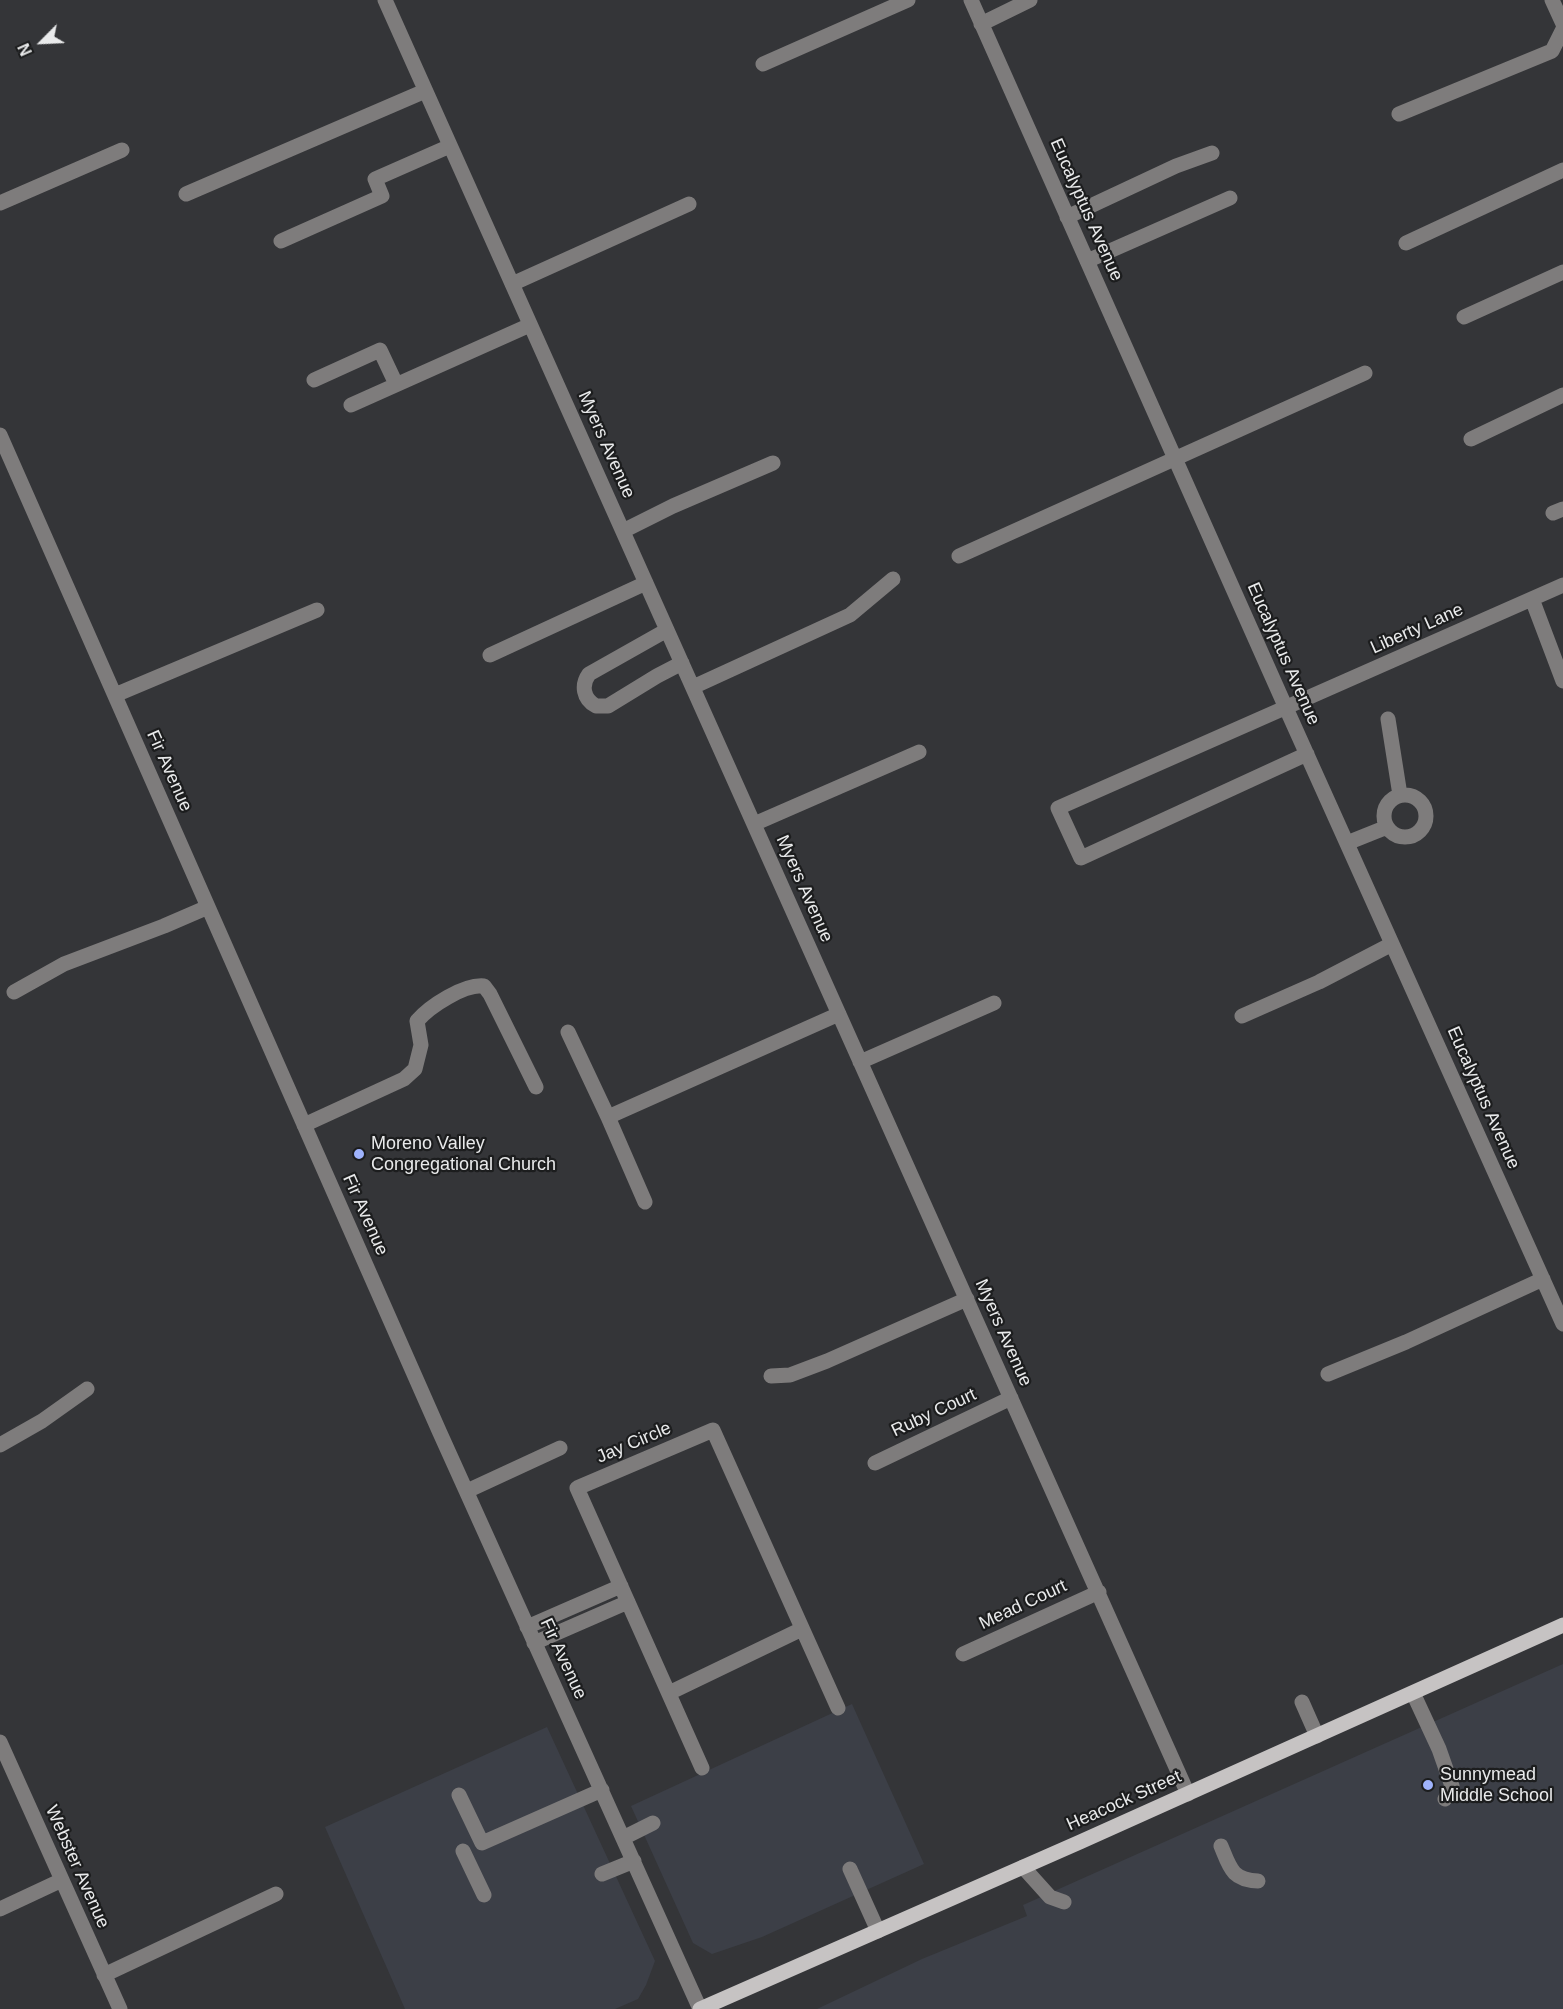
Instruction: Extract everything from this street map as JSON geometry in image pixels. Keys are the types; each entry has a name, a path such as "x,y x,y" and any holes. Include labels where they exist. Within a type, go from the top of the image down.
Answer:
{"main road":[{"name":"Heacock Street","path":"700,2009 1188,1794 1563,1625"}],"street":[{"name":"Myers Avenue","path":"385,0 1188,1794"},
{"path":"763,64 908,0"},
{"name":"Eucalyptus Avenue","path":"970,0 1563,1324"},
{"path":"981,24 1030,0"},
{"path":"1399,114 1552,51 1563,26 1552,0"},
{"path":"186,194 425,91"},
{"path":"281,241 382,196 375,179 450,146"},
{"path":"0,203 122,150"},
{"path":"1067,217 1176,166 1212,153"},
{"path":"1406,243 1563,170"},
{"path":"1087,261 1230,198"},
{"path":"512,284 689,204"},
{"path":"1464,317 1563,272"},
{"path":"351,405 530,325"},
{"path":"314,380 380,350 396,384"},
{"path":"959,556 1365,373"},
{"path":"1471,439 1563,394"},
{"name":"Fir Avenue","path":"0,435 5,460 115,695 534,1643 700,2009"},
{"path":"622,531 673,506 773,463"},
{"path":"693,687 850,615 893,579"},
{"path":"490,655 646,582"},
{"name":"Liberty Lane","path":"1307,754 1081,858 1058,808 1563,585"},
{"path":"1532,599 1563,681"},
{"path":"115,695 317,610"},
{"path":"667,630 589,674 584,688 586,698 596,706 609,706 682,663"},
{"path":"1388,719 1400,795"},
{"path":"754,824 920,752"},
{"path":"1400,795 1414,796 1420,800 1426,813 1424,827 1413,836 1398,836 1387,827 1385,821 1385,808 1400,795"},
{"path":"1347,843 1387,827"},
{"path":"14,992 64,964 164,927 208,907"},
{"path":"1242,1016 1319,982 1392,944"},
{"path":"304,1125 404,1079 415,1069 421,1045 417,1021 441,1001 477,986 484,986 490,994 537,1088"},
{"path":"860,1062 994,1003"},
{"path":"608,1117 839,1014"},
{"path":"568,1032 645,1202"},
{"path":"1328,1374 1406,1342 1543,1279"},
{"path":"771,1376 790,1375 827,1361 967,1299"},
{"path":"0,1445 42,1421 87,1389"},
{"name":"Ruby Court","path":"874,1463 1011,1398"},
{"name":"Jay Circle","path":"702,1768 577,1488 713,1430 838,1708"},
{"path":"467,1491 560,1448"},
{"path":"527,1627 621,1586"},
{"name":"Mead Court","path":"963,1654 1099,1592"},
{"path":"534,1643 628,1602"},
{"path":"669,1693 802,1629"},
{"path":"1413,1693 1439,1749 1452,1786 1445,1799"},
{"path":"1302,1702 1317,1736"},
{"name":"Webster Avenue","path":"0,1742 120,2009"},
{"path":"459,1795 482,1843 602,1790"},
{"path":"623,1838 653,1822"},
{"path":"1221,1846 1233,1872 1245,1880 1258,1881"},
{"path":"463,1851 484,1894"},
{"path":"602,1874 634,1861"},
{"path":"1023,1867 1050,1897 1064,1902"},
{"path":"850,1869 878,1931"},
{"path":"0,1909 62,1880"},
{"path":"104,1975 276,1894"}],"shaded area":[{"name":"Sunnymead Middle School","path":"1563,1664 1563,2009 817,2009 922,1959 1027,1916 1023,1905"},
{"path":"852,1704 924,1864 762,1937 712,1954 693,1943 631,1806"},
{"path":"547,1727 655,1961 646,1985 638,1999 615,2009 405,2009 325,1827"}],"place":[{"name":"Moreno Valley Congregational Church","path":"359,1154"},
{"name":"Sunnymead Middle School","path":"1428,1785"}]}
